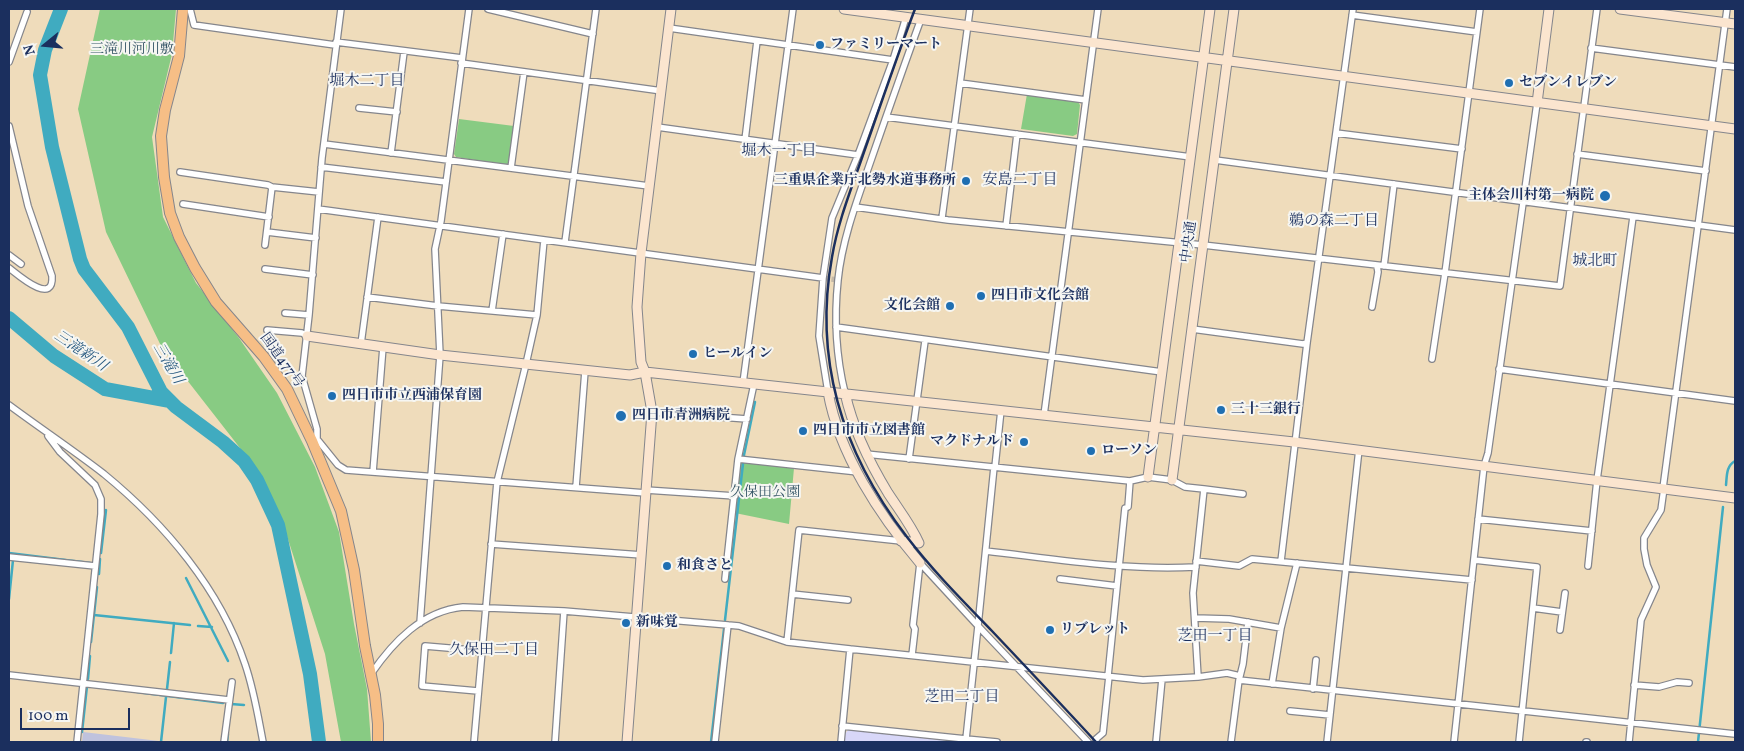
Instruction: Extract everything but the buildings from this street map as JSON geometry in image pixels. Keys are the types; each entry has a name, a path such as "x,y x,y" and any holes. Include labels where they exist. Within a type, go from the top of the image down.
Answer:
{"highway":[{"name":"国道477号","path":"183,9 179,56 161,136 164,177 170,213 179,237 195,268 216,302 264,357 287,389 314,440 341,511 354,570 377,713 378,742"}],"street":[{"path":"190,9 194,25 404,52 524,72 662,91"},
{"path":"341,9 321,167 313,275 302,376 317,429 314,440 342,468 576,488 735,496"},
{"path":"420,623 440,355 436,249 469,9"},
{"path":"488,9 593,34"},
{"path":"565,242 596,9"},
{"path":"627,742 638,618 652,412 645,372 641,362 637,307 641,253 671,9"},
{"path":"743,383 793,9"},
{"path":"844,9 1735,129"},
{"path":"942,218 970,9"},
{"path":"1044,414 1098,9"},
{"name":"中央通","path":"1148,477 1210,9"},
{"name":"中央通","path":"1172,480 1234,9"},
{"path":"1432,359 1480,9"},
{"path":"1454,742 1484,466 1488,453 1549,9"},
{"path":"855,207 1006,226 1203,245 1560,286 1597,9"},
{"path":"1620,9 1735,24"},
{"path":"1629,742 1641,620 1656,587 1647,565 1644,538 1661,510 1727,9"},
{"path":"9,62 27,12"},
{"path":"1281,561 1294,442 1353,12 1477,32"},
{"path":"906,17 893,60 858,155 832,218 823,278 819,336 830,402 848,452 872,500 901,541 978,626 1088,742"},
{"path":"787,642 799,530 919,543 866,454 852,420 839,364 836,327 839,272 842,254 855,207 921,19"},
{"path":"669,28 893,60"},
{"path":"745,140 758,41"},
{"path":"1592,48 1735,68"},
{"path":"391,152 404,52"},
{"path":"511,168 524,72"},
{"path":"960,83 1086,100"},
{"path":"359,108 397,112"},
{"path":"886,117 1191,157"},
{"path":"9,126 28,206 52,276 51,285 45,289 38,288 9,268"},
{"path":"657,127 858,155"},
{"path":"1336,133 1462,149"},
{"path":"1006,226 1017,134"},
{"path":"324,144 650,186"},
{"path":"1577,154 1706,172"},
{"path":"1215,160 1735,230"},
{"path":"321,167 446,182"},
{"path":"180,172 272,187 319,192"},
{"path":"1384,266 1394,184"},
{"path":"266,245 272,187"},
{"path":"183,204 269,217"},
{"path":"318,209 823,278"},
{"path":"361,344 378,217"},
{"path":"1588,566 1597,480 1633,217"},
{"path":"267,232 316,238"},
{"path":"492,311 503,234"},
{"path":"474,742 497,482 537,315 544,240"},
{"path":"9,255 21,264"},
{"path":"1372,307 1378,272 1377,266"},
{"path":"265,269 313,275"},
{"path":"367,297 537,315"},
{"path":"285,313 309,315"},
{"path":"836,327 1162,372"},
{"path":"1192,329 1307,343"},
{"path":"267,330 302,333 307,336 440,355 585,371 630,375 645,372 1154,427 1180,428 1359,449 1735,498"},
{"path":"909,459 925,340"},
{"path":"373,472 383,347"},
{"path":"1499,368 1735,401"},
{"path":"576,488 585,371"},
{"path":"725,579 735,496 754,384"},
{"path":"9,405 102,473 140,507 194,568 220,608 236,642 253,690 263,742"},
{"path":"966,739 1001,410"},
{"path":"652,412 747,419"},
{"path":"43,431 60,452 95,485 100,494 101,505 96,566 77,742"},
{"path":"1327,742 1359,449"},
{"path":"866,454 1130,481 1148,477 1172,480 1185,487 1243,494"},
{"path":"741,459 858,472"},
{"path":"1096,742 1096,739 1103,733 1125,508 1128,507 1130,481"},
{"path":"1198,677 1194,593 1204,489"},
{"path":"1478,519 1592,531"},
{"path":"491,544 642,555"},
{"path":"986,551 1163,569 1196,564 1239,566 1252,558 1472,580"},
{"path":"9,556 96,566"},
{"path":"1474,560 1538,567 1519,742"},
{"path":"912,655 915,629 913,625 920,563"},
{"path":"1272,684 1281,628 1298,563"},
{"path":"1060,579 1117,586"},
{"path":"1560,630 1565,593"},
{"path":"792,594 848,600"},
{"path":"371,674 390,648 420,623 432,615 451,608 564,611 739,626 787,642 1143,680 1198,677 1227,673 1240,678 1272,684 1332,692 1735,734"},
{"path":"1533,608 1562,612"},
{"path":"555,742 564,611"},
{"path":"1195,618 1248,622 1281,628"},
{"path":"1231,742 1248,622"},
{"path":"715,742 728,625"},
{"path":"478,691 422,686 425,646 472,650 481,653"},
{"path":"841,742 850,648"},
{"path":"1313,689 1316,660"},
{"path":"9,675 229,700"},
{"path":"1156,742 1162,679"},
{"path":"224,742 232,682"},
{"path":"1634,685 1659,687 1677,682 1689,683"},
{"path":"1290,711 1330,715"},
{"path":"842,726 997,742"}],"shaded area":[{"path":"848,730 960,742 843,742 844,735"},
{"path":"83,732 159,741 159,742 82,742"}],"green space":[{"name":"三滝川河川敷","path":"100,9 176,9 172,54 152,137 163,217 196,283 239,338 277,393 315,467 339,532 367,689 371,742 341,742 325,654 286,533 240,448 162,348 106,232 78,109"},
{"path":"1027,94 1078,102 1080,105 1077,134 1073,136 1021,129"},
{"path":"459,119 514,126 509,162 506,165 456,157 454,154"},
{"name":"久保田公園","path":"741,463 794,468 789,524 735,513"}],"waterway":[{"name":"三滝川","path":"61,9 45,50 40,75 52,147 80,259 84,269 128,327 161,392 176,407 223,442 244,461 257,480 278,525 310,674 319,742"},
{"name":"三滝新川","path":"9,318 54,356 105,389 170,401"},
{"path":"725,620 744,455 755,402"},
{"path":"1726,485 1728,468 1735,461"},
{"path":"1698,742 1723,507"},
{"path":"101,553 106,510"},
{"path":"9,553 90,563"},
{"path":"99,574 100,559"},
{"path":"9,599 13,560"},
{"path":"186,578 228,661"},
{"path":"91,642 97,587"},
{"path":"94,615 190,625"},
{"path":"171,653 174,623"},
{"path":"198,626 212,627"},
{"path":"711,742 724,629"},
{"path":"88,679 90,656"},
{"path":"167,689 170,662"},
{"path":"82,732 87,686 89,687"},
{"path":"137,692 223,703"},
{"path":"161,742 166,697"},
{"path":"231,706 231,704 244,705"},
{"path":"227,742 228,734"}],"tunnel":[{"path":"823,278 838,280"}],"railway":[{"path":"915,9 846,204 832,257 827,296 827,333 831,370 838,405 850,440 866,473 907,537 948,586 1096,742"}],"place":[{"name":"ファミリーマート","path":"820,45"},
{"name":"セブンイレブン","path":"1509,83"},
{"name":"三重県企業庁北勢水道事務所","path":"966,181"},
{"name":"主体会川村第一病院","path":"1605,196"},
{"name":"四日市文化会館","path":"981,296"},
{"name":"文化会館","path":"950,306"},
{"name":"ヒールイン","path":"693,354"},
{"name":"四日市市立西浦保育園","path":"332,396"},
{"name":"三十三銀行","path":"1221,410"},
{"name":"四日市青洲病院","path":"621,416"},
{"name":"四日市市立図書館","path":"803,431"},
{"name":"マクドナルド","path":"1024,442"},
{"name":"ローソン","path":"1091,451"},
{"name":"和食さと","path":"667,566"},
{"name":"新味覚","path":"626,623"},
{"name":"リブレット","path":"1050,630"}],"district":[{"name":"堀木二丁目","path":"367,82"},
{"name":"堀木一丁目","path":"779,152"},
{"name":"安島二丁目","path":"1020,181"},
{"name":"鵜の森二丁目","path":"1334,222"},
{"name":"城北町","path":"1595,262"},
{"name":"芝田一丁目","path":"1215,637"},
{"name":"久保田二丁目","path":"494,651"},
{"name":"芝田二丁目","path":"962,698"}]}
